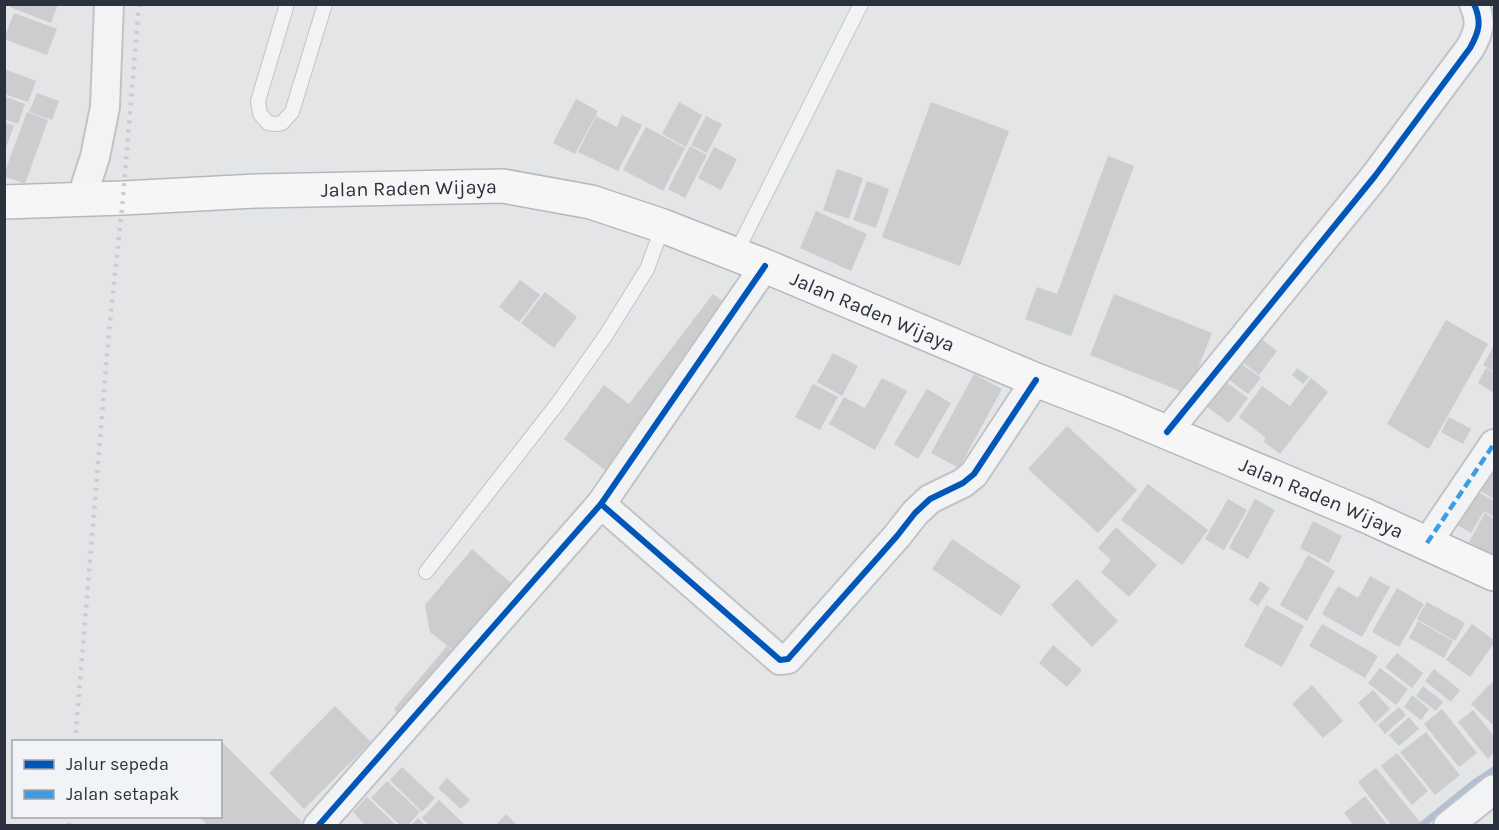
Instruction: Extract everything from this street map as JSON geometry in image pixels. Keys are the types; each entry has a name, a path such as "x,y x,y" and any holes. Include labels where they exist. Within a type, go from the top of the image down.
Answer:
{"highway":[{"name":"Jalan Raden Wijaya","path":"4,202 257,191 503,186 591,202 663,226 765,266 1351,509 1494,574"}],"street":[{"path":"81,200 95,157 105,107 109,4"},
{"path":"1167,432 1375,176 1470,48 1479,26 1474,4"},
{"path":"318,825 601,504 765,266"},
{"path":"601,504 780,660 788,660 915,513 930,500 963,483 974,474 1036,380"},
{"path":"1426,543 1494,444"},
{"path":"1448,825 1494,789"}],"lane":[{"path":"287,4 258,101 260,114 268,123 282,123 292,112 325,4"},
{"path":"735,255 861,4"},
{"path":"426,572 558,403 606,335 647,269 663,226"}],"building":[{"path":"11,4 58,4 51,23 10,7"},
{"path":"14,13 57,29 47,55 4,39"},
{"path":"4,69 36,81 28,102 4,94"},
{"path":"37,93 59,101 52,120 29,112"},
{"path":"4,96 25,104 18,124 4,119"},
{"path":"576,99 598,111 575,154 553,143"},
{"path":"679,102 702,115 686,147 662,134"},
{"path":"931,102 1009,131 960,266 882,237"},
{"path":"27,112 48,120 25,184 4,176 4,174"},
{"path":"622,115 642,125 618,171 578,152 596,116 617,127"},
{"path":"706,116 722,124 707,153 691,145"},
{"path":"4,122 14,126 5,150 4,150"},
{"path":"646,127 685,148 663,191 623,170"},
{"path":"690,146 707,155 685,198 668,189"},
{"path":"714,147 737,159 721,190 698,178"},
{"path":"1108,156 1134,166 1071,336 1025,319 1037,287 1057,294"},
{"path":"837,169 863,178 849,219 823,210"},
{"path":"867,181 889,189 876,228 853,220"},
{"path":"816,211 867,234 851,271 800,248"},
{"path":"520,280 540,295 519,322 499,307"},
{"path":"545,292 577,317 554,348 521,323"},
{"path":"713,294 732,309 608,472 564,439 604,385 629,404"},
{"path":"1114,294 1212,333 1188,394 1090,355"},
{"path":"1446,320 1488,344 1429,449 1387,424"},
{"path":"1259,337 1277,351 1259,375 1241,361"},
{"path":"1494,348 1494,372 1483,365"},
{"path":"833,353 858,366 842,396 817,382"},
{"path":"1236,360 1261,378 1248,394 1224,376"},
{"path":"1297,368 1309,377 1303,384 1292,375"},
{"path":"1486,368 1494,373 1494,393 1478,383"},
{"path":"974,374 1002,389 959,468 931,453"},
{"path":"882,378 907,391 875,450 829,424 844,397 865,408"},
{"path":"1311,378 1328,392 1280,454 1263,441 1266,438 1239,417 1262,386 1290,406"},
{"path":"1222,379 1248,398 1229,423 1203,404"},
{"path":"813,384 838,397 820,430 795,417"},
{"path":"927,389 951,403 918,459 894,444"},
{"path":"1449,417 1471,429 1463,444 1441,432"},
{"path":"1067,426 1137,490 1098,533 1028,469"},
{"path":"1484,469 1494,474 1494,499 1474,487"},
{"path":"1148,484 1208,530 1182,565 1121,520"},
{"path":"1471,488 1494,501 1494,517 1484,511 1471,533 1452,522"},
{"path":"1228,499 1247,510 1224,550 1205,539"},
{"path":"1255,499 1275,510 1248,559 1229,548"},
{"path":"1485,513 1494,519 1492,555 1469,542"},
{"path":"1313,521 1342,536 1329,563 1300,548"},
{"path":"1116,527 1157,565 1129,597 1101,572 1111,560 1098,548"},
{"path":"952,539 1021,586 1001,616 932,569"},
{"path":"472,549 519,590 462,657 430,632 425,605"},
{"path":"1308,555 1335,571 1307,621 1280,605"},
{"path":"1370,576 1390,587 1362,637 1322,614 1338,586 1358,598"},
{"path":"1077,579 1118,621 1092,647 1051,605"},
{"path":"1260,581 1270,588 1258,606 1249,600"},
{"path":"1397,588 1424,604 1399,647 1372,632"},
{"path":"1427,602 1465,623 1455,641 1417,619"},
{"path":"1266,605 1304,626 1282,667 1244,646"},
{"path":"1418,621 1453,641 1444,658 1409,638"},
{"path":"1322,624 1378,656 1365,678 1309,646"},
{"path":"1472,624 1494,640 1494,643 1470,677 1446,660"},
{"path":"1053,645 1082,670 1067,687 1039,663"},
{"path":"447,646 461,659 408,721 394,709"},
{"path":"1397,653 1423,673 1412,688 1385,667"},
{"path":"1380,668 1408,689 1396,705 1368,683"},
{"path":"1434,669 1460,690 1451,702 1425,681"},
{"path":"1492,682 1494,685 1494,726 1471,704"},
{"path":"1312,685 1343,721 1323,738 1292,704"},
{"path":"1423,686 1443,702 1436,711 1416,696"},
{"path":"1373,690 1390,709 1375,723 1358,703"},
{"path":"1412,695 1429,709 1421,720 1404,707"},
{"path":"335,706 371,742 304,809 269,773"},
{"path":"1399,707 1406,715 1385,734 1378,725"},
{"path":"1442,709 1477,753 1459,767 1424,724"},
{"path":"1473,710 1494,736 1494,753 1488,759 1458,722"},
{"path":"1409,717 1419,729 1399,746 1389,735"},
{"path":"1426,732 1460,775 1435,795 1400,752"},
{"path":"222,742 302,822 299,826 208,826 201,818 222,818"},
{"path":"1397,753 1428,791 1412,805 1381,766"},
{"path":"402,767 435,798 422,812 390,780"},
{"path":"1376,768 1420,822 1417,826 1392,826 1358,782"},
{"path":"447,778 470,800 461,809 438,788"},
{"path":"387,781 420,812 407,826 401,826 371,798"},
{"path":"1365,796 1388,826 1354,826 1344,813"},
{"path":"367,797 397,826 366,826 353,812"},
{"path":"439,800 466,826 430,826 422,818"},
{"path":"506,814 518,826 495,826"},
{"path":"418,818 426,826 411,826"}],"waterway":[{"path":"1421,826 1494,770"}],"railway":[{"path":"75,740 139,4"},
{"path":"69,818 69,826"}],"marked path":[{"path":"1427,543 1494,444"}],"cycle path":[{"path":"1167,432 1375,176 1470,48 1478,27 1478,16 1474,4"},
{"path":"318,826 601,504 765,266"},
{"path":"601,504 780,660 788,659 915,513 930,499 963,483 974,474 1036,380"}]}
